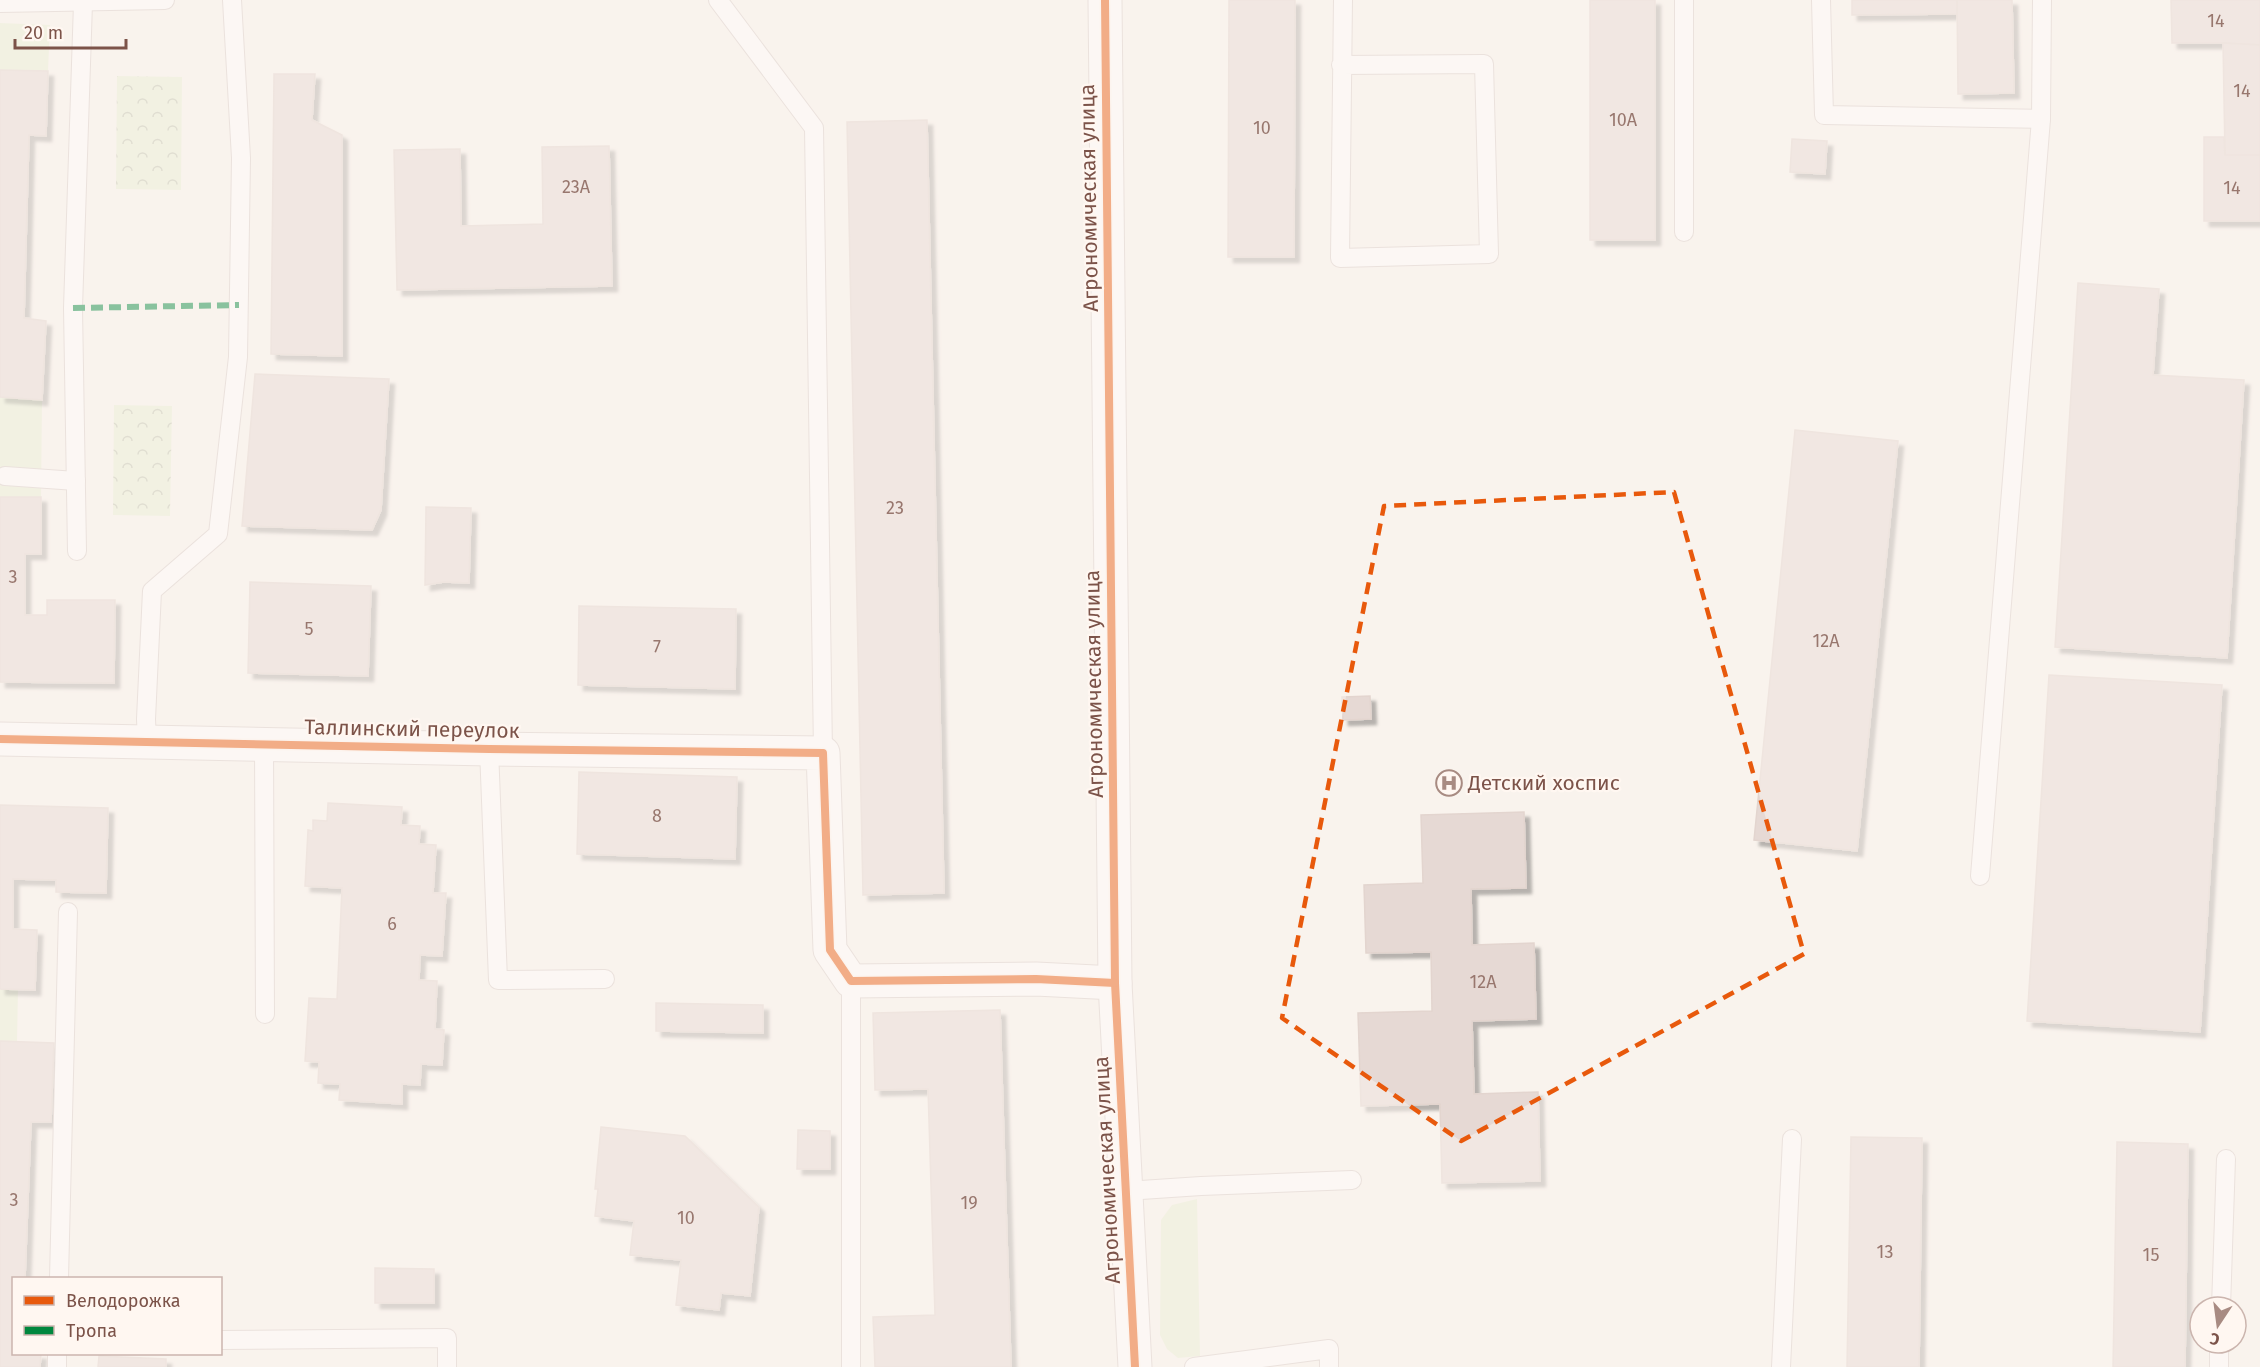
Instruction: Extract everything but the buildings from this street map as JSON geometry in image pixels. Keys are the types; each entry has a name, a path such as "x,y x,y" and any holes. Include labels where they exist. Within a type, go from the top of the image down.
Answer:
{"street":[{"name":"Агрономическая улица","path":"1105,0 1115,983 1135,1367"},
{"name":"Таллинский переулок","path":"0,739 823,753"},
{"path":"823,753 831,950 851,981 1036,979 1115,983"}],"lane":[{"path":"0,3 165,0"},
{"path":"147,741 152,591 218,534 220,522 238,347 241,158 232,0"},
{"path":"718,0 814,128 823,753"},
{"path":"1341,65 1484,64 1489,254 1340,258 1341,65 1343,0"},
{"path":"1684,0 1684,232"},
{"path":"1821,0 1824,116 2041,119"},
{"path":"1980,876 2041,119 2042,0"},
{"path":"77,551 73,308 84,3"},
{"path":"5,476 76,481"},
{"path":"264,744 265,1014"},
{"path":"489,749 498,980 604,979"},
{"path":"59,1277 68,912"},
{"path":"850,1367 851,981"},
{"path":"1781,1367 1792,1139"},
{"path":"2221,1295 2226,1159"},
{"path":"1126,1191 1352,1180"},
{"path":"222,1340 447,1338 447,1367"},
{"path":"1194,1367 1329,1349 1329,1367"}],"highlighted area":[{"path":"1674,492 1804,954 1461,1141 1282,1018 1384,506"}],"green space":[{"path":"0,23 50,25 48,71 0,70"},
{"path":"117,76 182,77 181,190 116,189"},
{"path":"0,397 42,400 41,497 0,497"},
{"path":"114,405 172,406 170,516 113,515"},
{"path":"0,989 18,989 17,1042 0,1041"},
{"path":"1197,1199 1200,1356 1178,1358 1167,1349 1160,1335 1161,1220 1172,1205"}],"marked path":[{"path":"73,308 239,305"}],"cycle path":[{"path":"1105,0 1115,983 1135,1367"},
{"path":"0,739 823,753 830,950 851,981 1036,979 1115,983"}],"place":[{"name":"Детский хоспис","path":"1449,783"}]}
